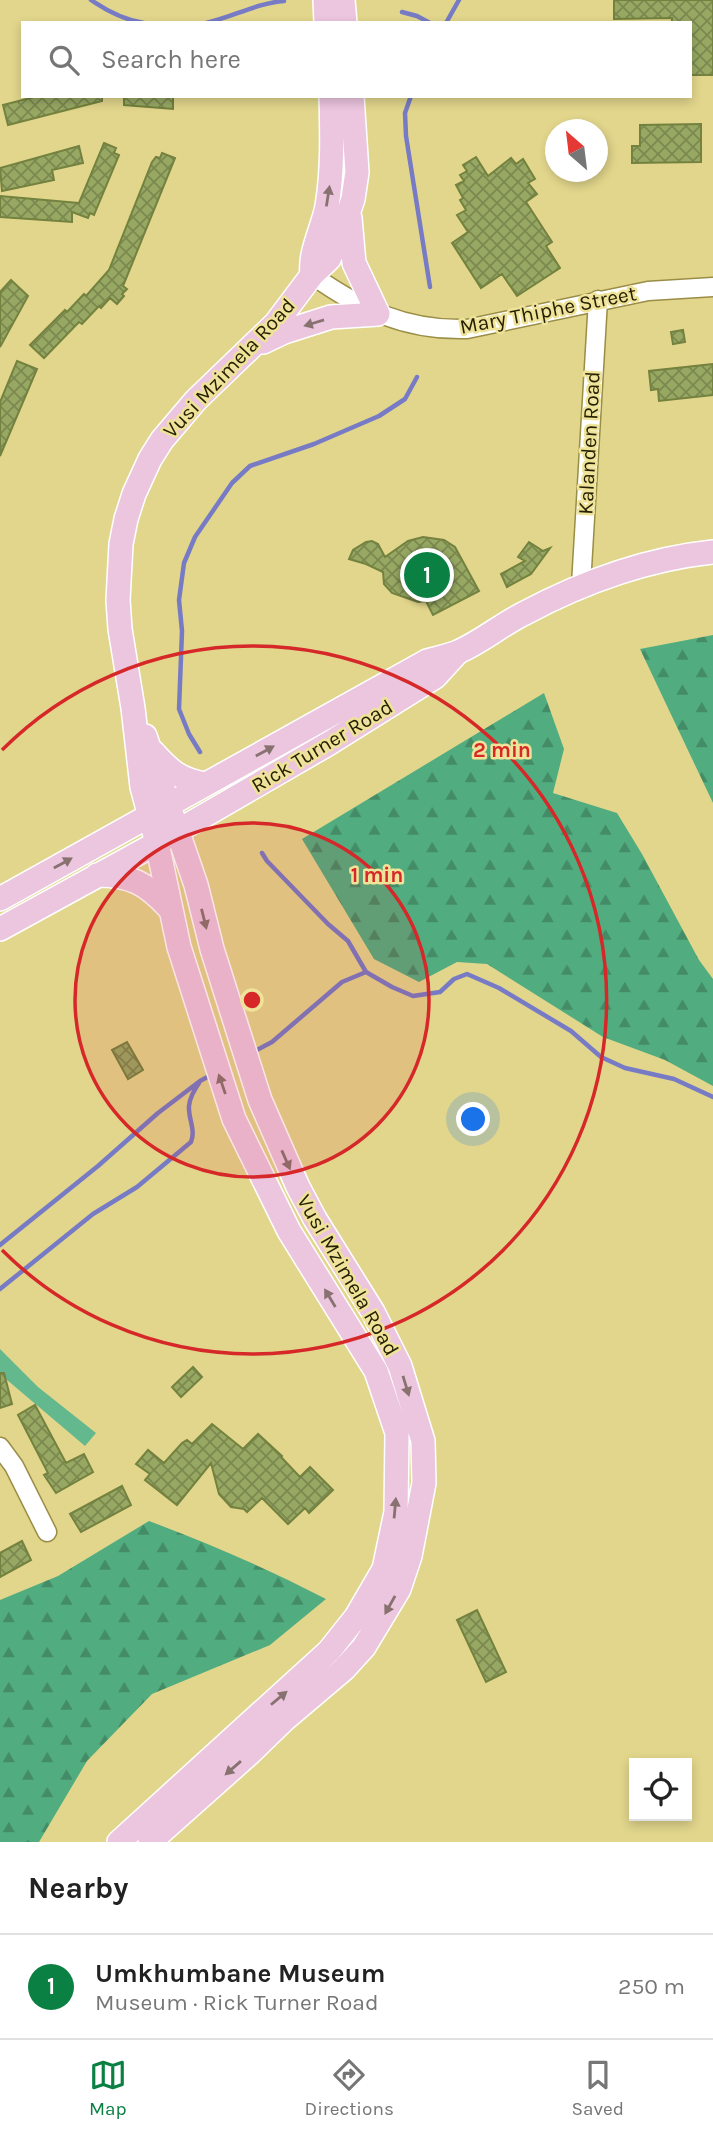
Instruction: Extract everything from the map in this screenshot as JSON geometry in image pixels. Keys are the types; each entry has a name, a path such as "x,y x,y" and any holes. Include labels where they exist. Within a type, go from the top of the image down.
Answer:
{"main road":[{"path":"325,0 326,21"},
{"path":"343,0 345,21"},
{"name":"Vusi Mzimela Road","path":"312,275 311,262 323,223 330,186 331,98"},
{"name":"Vusi Mzimela Road","path":"150,1842 344,1669 364,1647 399,1589 410,1556 424,1483 423,1441 400,1366 373,1312 303,1198 260,1100 177,830 142,787 133,708 121,642 118,600 121,544 134,494 149,459 196,400 276,323 312,275 328,259 349,211 357,172 352,98"},
{"path":"253,346 284,332 331,317 378,313 354,262 349,211"},
{"name":"Rick Turner Road","path":"0,899 427,661 459,651 522,614 581,585 679,555 713,552"},
{"name":"Rick Turner Road","path":"0,929 157,843 328,744 435,677 459,651"},
{"name":"Vusi Mzimela Road","path":"119,1842 329,1651 356,1617 384,1569 396,1512 397,1433 376,1371 284,1222 234,1119 210,1049 169,908 157,843 159,811 150,749 133,708"},
{"path":"150,749 178,776 205,784"},
{"path":"196,885 196,853 199,841 215,810"},
{"path":"97,875 131,878 157,894 169,908"}],"street":[{"name":"Mary Thiphe Street","path":"312,275 348,300 378,313 421,326 467,329 648,291 713,287"},
{"name":"Kalanden Road","path":"581,585 598,300"},
{"path":"0,1447 14,1466 47,1532"}],"green space":[{"path":"713,635 713,803 640,649"},
{"path":"544,693 564,749 553,793 617,813 699,960 713,979 713,1086 665,1060 603,1037 487,964 457,962 419,982 374,959 302,839"},
{"path":"0,1349 38,1387 96,1433 85,1446 0,1374"},
{"path":"149,1521 239,1557 326,1599 270,1645 152,1694 87,1761 39,1842 0,1842 0,1600 58,1576"}],"building":[{"path":"614,0 713,0 713,75 692,75 692,21 672,21 672,18 614,19"},
{"path":"30,98 102,98 102,101 8,125 3,105"},
{"path":"124,98 173,98 173,109 124,105"},
{"path":"701,124 701,162 632,163 632,146 640,146 640,125"},
{"path":"104,143 116,148 114,153 119,155 94,215 90,213 88,218 72,212 72,222 0,217 0,196 79,203"},
{"path":"79,146 83,163 52,170 54,180 2,191 0,168"},
{"path":"162,153 175,158 123,286 127,289 122,294 124,296 117,304 110,298 101,308 99,306 82,324 79,322 44,358 30,345 65,310 67,312 84,294 86,296 109,270 152,162 156,157 160,158"},
{"path":"476,157 488,176 511,158 516,164 523,159 535,179 528,183 537,194 526,202 552,242 546,246 560,268 517,296 502,274 481,288 452,243 468,232 457,215 466,210 456,185 464,181 460,175 467,171 463,165"},
{"path":"11,280 28,296 0,347 0,292"},
{"path":"683,330 685,342 673,344 671,332"},
{"path":"17,361 37,369 0,456 0,402"},
{"path":"713,364 713,395 659,401 658,389 651,390 649,371"},
{"path":"423,537 444,540 455,547 479,591 433,615 426,601 418,602 392,593 384,584 383,572 349,559 353,550 366,542 378,544 385,557 408,541"},
{"path":"529,542 543,551 550,548 531,574 507,587 501,574 525,561 518,557"},
{"path":"127,1042 143,1070 128,1079 112,1050"},
{"path":"193,1367 202,1377 181,1397 172,1387"},
{"path":"0,1373 4,1373 12,1404 0,1408"},
{"path":"35,1405 66,1463 84,1454 93,1472 56,1493 44,1475 48,1473 18,1415"},
{"path":"212,1424 243,1449 258,1434 300,1477 310,1467 333,1490 309,1513 305,1508 288,1524 262,1498 247,1512 231,1507 219,1494 211,1463 177,1505 145,1480 150,1474 136,1464 148,1450 164,1463 182,1443 187,1440 192,1444"},
{"path":"122,1486 131,1505 81,1532 70,1514"},
{"path":"22,1541 31,1560 0,1577 0,1553"},
{"path":"477,1610 506,1672 486,1682 457,1620"}],"waterway":[{"path":"91,0 135,21"},
{"path":"447,21 459,0"},
{"path":"213,21 264,4 284,1"},
{"path":"402,12 426,21"},
{"path":"410,98 405,113 406,136 430,287"},
{"path":"200,752 179,709 182,631 179,600 184,563 195,537 232,483 250,466 314,444 379,416 405,399 417,377"},
{"path":"262,853 328,924 348,941 366,972"},
{"path":"253,1052 272,1042 342,982 366,972 413,996 440,992 454,979 467,974 499,988 571,1031 601,1057 625,1068 674,1079 713,1097"},
{"path":"0,1245 98,1166 158,1113 211,1075"},
{"path":"0,1289 93,1214 137,1187 191,1142 193,1133 189,1106 199,1083"}],"place":[{"name":"Umkhumbane Museum","path":"427,575"}]}
